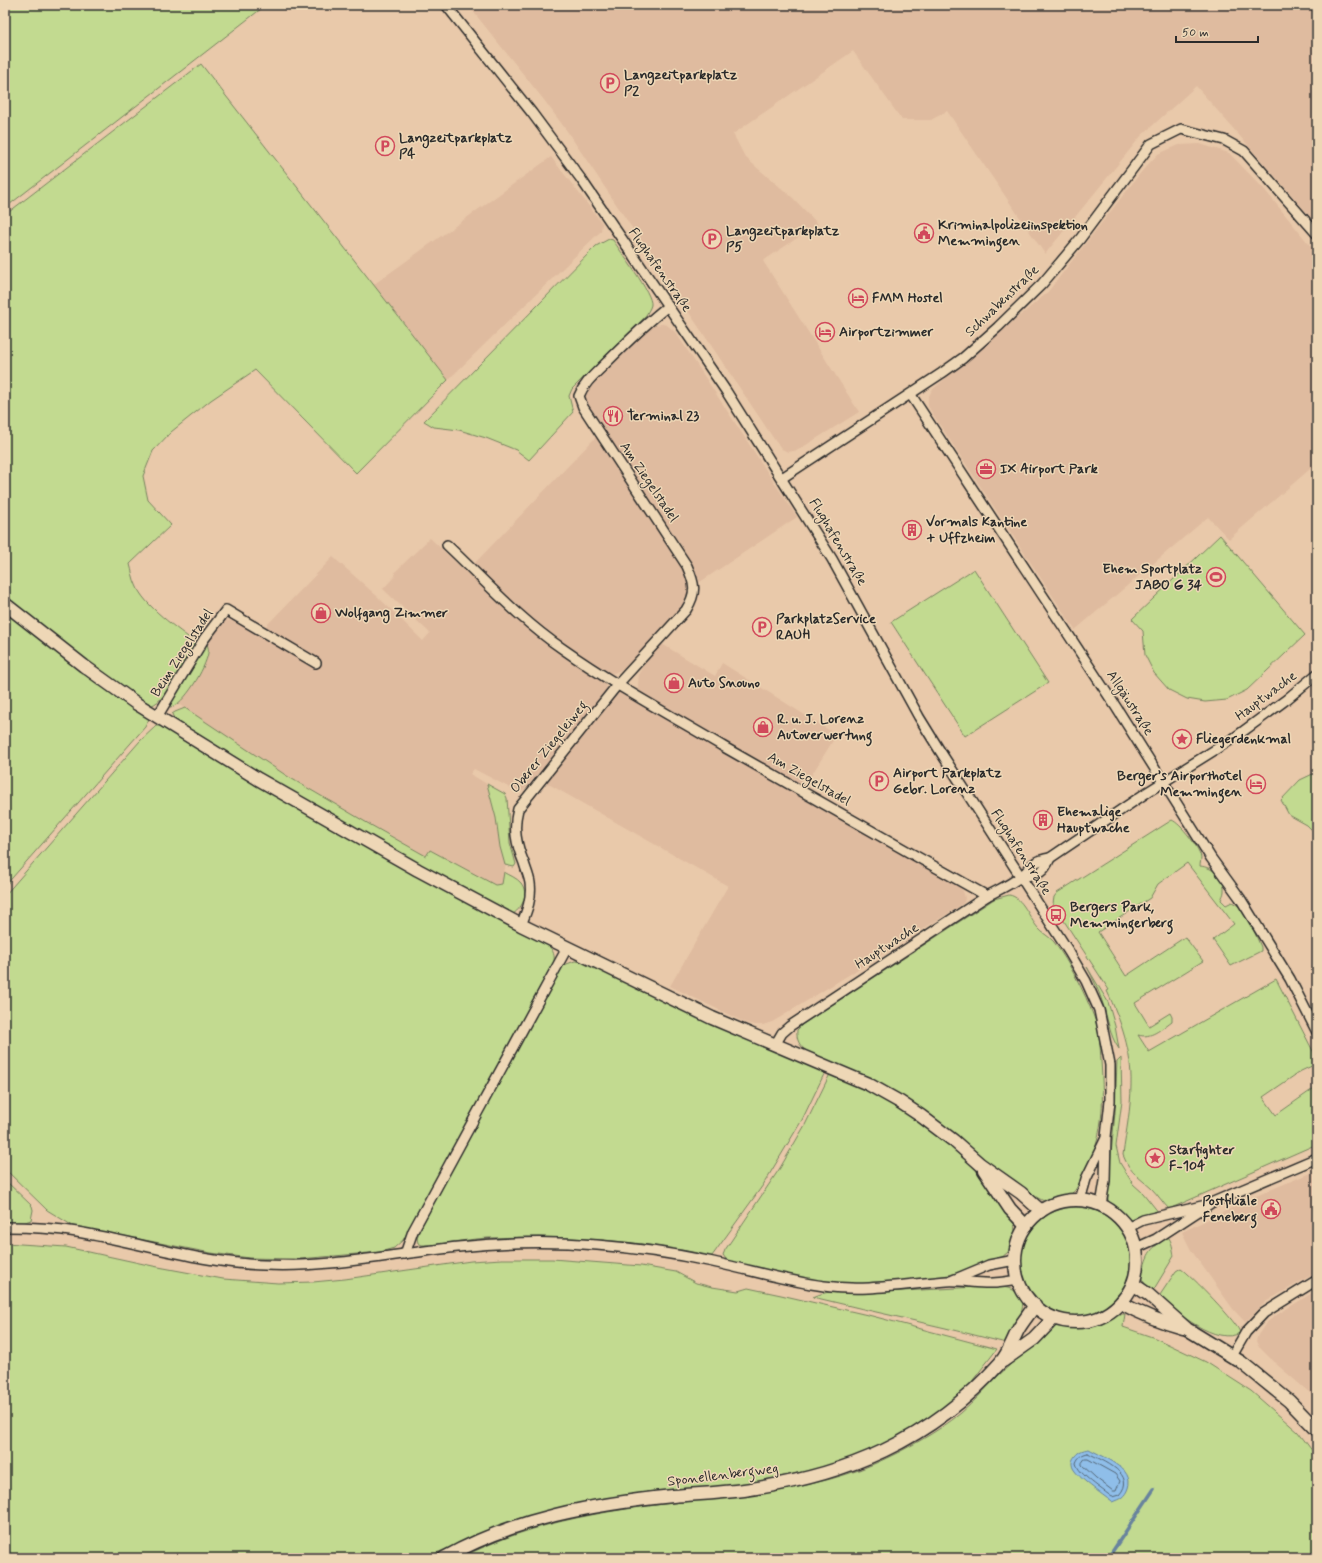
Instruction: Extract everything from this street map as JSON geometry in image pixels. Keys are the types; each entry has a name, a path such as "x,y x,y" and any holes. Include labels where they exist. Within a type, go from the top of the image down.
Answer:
{"street":[{"name":"Flughafenstraße","path":"446,5 532,113 581,179 726,391 836,565 919,717 1086,981 1099,1010 1110,1065 1110,1101 1106,1137 1105,1181 1101,1205"},
{"name":"Schwabenstraße","path":"782,478 911,395 963,358 998,327 1042,284 1080,238 1151,144 1181,129 1224,140 1244,151 1317,234"},
{"name":"Am Ziegelstadel","path":"618,684 686,610 693,597 694,586 687,566 679,552 583,408 579,396 585,384 648,322 668,306"},
{"name":"Allgäustraße","path":"911,395 1116,707 1211,858 1240,898 1290,979 1317,1032"},
{"name":"Am Ziegelstadel","path":"447,545 515,610 562,649 618,684 794,787 987,896"},
{"path":"5,604 84,666 157,717 258,779 418,870 567,948 712,1018 868,1084 900,1102 954,1141 980,1164 1022,1193 1041,1211"},
{"name":"Beim Ziegelstadel","path":"157,717 204,639 226,610 316,663"},
{"name":"Hauptwache","path":"775,1045 782,1033 790,1026 987,896 1021,877 1033,863 1050,858 1164,782 1234,738 1288,699 1317,674"},
{"name":"Oberer Ziegeleiweg","path":"521,924 530,902 530,884 528,871 516,841 515,823 518,809 618,684"},
{"path":"405,1254 413,1231 567,948"},
{"name":"Flughafenstraße","path":"1080,1200 1086,1179 1106,1137"},
{"path":"1127,1228 1143,1220 1211,1203 1317,1158"},
{"path":"980,1164 1010,1209 1026,1226"},
{"path":"1080,1200 1101,1205 1119,1218 1127,1228 1136,1248 1136,1268 1133,1284 1121,1303 1105,1315 1094,1320 1082,1322 1066,1321 1054,1318 1035,1305 1025,1294 1018,1280 1015,1260 1021,1234 1026,1226 1041,1211 1055,1204 1064,1201 1080,1200"},
{"path":"1136,1248 1156,1239 1211,1203"},
{"path":"5,1227 43,1228 76,1232 196,1257 262,1265 335,1264 488,1244 577,1243 657,1251 712,1262 795,1282 826,1287 861,1289 949,1281 995,1284 1018,1280"},
{"path":"949,1281 989,1265 1015,1260"},
{"path":"1232,1356 1246,1332 1264,1313 1317,1280"},
{"path":"1133,1284 1149,1295 1186,1329 1232,1356 1289,1401 1317,1430"},
{"path":"1121,1303 1164,1323 1186,1329"},
{"name":"Sponellenbergweg","path":"1002,1361 1019,1328 1035,1305"},
{"name":"Sponellenbergweg","path":"444,1558 479,1540 541,1518 572,1511 642,1500 744,1490 786,1482 848,1466 876,1455 922,1431 968,1396 1002,1361 1034,1339 1054,1318"}],"shaded area":[{"path":"468,5 1317,5 1317,224 1196,86 1141,136 1045,254 947,111 931,120 902,120 853,51 733,134 745,157 793,198 818,224 763,261 859,412 798,450 788,452 782,449 776,442 567,131"},
{"path":"1200,144 1229,153 1264,189 1317,254 1317,463 1229,539 1208,517 1075,630 932,413 928,406 928,398 932,390 1047,293 1142,171 1158,154 1179,145"},
{"path":"551,157 602,223 601,231 448,380 373,285"},
{"path":"655,325 667,325 676,333 797,517 700,582 681,545 588,407 585,397 585,392 589,387 645,331"},
{"path":"596,437 684,571 690,589 689,595 682,608 624,669 613,673 607,672 598,667 549,633 473,565"},
{"path":"430,538 504,608 557,651 602,681 607,688 607,691 601,699 523,791 518,792 474,769 470,774 487,784 496,818 500,847 506,863 502,884 495,885 430,850 426,856 287,776 178,704 187,694 202,668 209,652 207,644 211,637 221,623 226,620 239,622 318,669 322,661 264,628 333,557 378,597 423,641 430,633 383,589 395,576 395,572"},
{"name":"R. u. J. Lorenz Autoverwertung","path":"662,644 715,676 722,663 835,734 834,739 804,787 643,694 639,690 639,673 648,659"},
{"path":"618,691 959,887 963,891 965,898 964,902 960,906 784,1015 763,1025 746,1023 670,986 728,886 545,782"},
{"path":"1317,1170 1317,1272 1267,1301 1245,1322 1233,1309 1191,1250 1182,1232 1263,1193"},
{"path":"1317,1290 1317,1399 1275,1363 1259,1347 1256,1341 1266,1323"}],"green space":[{"path":"5,5 266,5 5,208"},
{"path":"201,64 448,380 356,473 255,370 211,400 171,432 153,451 143,476 148,500 171,525 130,564 135,583 146,601 162,617 196,643 164,696 152,705 137,697 55,637 5,597 5,215"},
{"path":"609,239 613,240 642,282 651,306 645,317 572,389 569,396 573,412 529,460 516,450 486,438 459,430 434,427 424,421 596,246"},
{"name":"Ehem Sportplatz JABO G 34","path":"1220,535 1305,635 1247,690 1227,700 1205,702 1187,699 1169,690 1154,673 1145,655 1143,631 1132,619"},
{"path":"974,569 1048,683 965,736 891,622"},
{"path":"5,612 86,675 149,719 145,727 5,886"},
{"path":"207,644 208,653 194,685 182,700 176,705 170,707 168,705"},
{"path":"185,708 287,776 426,856 430,850 495,885 502,884 504,872 513,877 521,883 525,892 524,900 520,908 513,914 386,845 259,773 176,723 172,714"},
{"path":"156,726 162,726 235,772 546,943 553,951 554,961 410,1228 403,1240 394,1248 380,1252 299,1259 250,1258 211,1253 73,1226 47,1210 5,1169 5,895 140,741"},
{"path":"1317,772 1317,835 1307,825 1289,815 1281,800 1300,780"},
{"path":"487,784 505,794 507,798 510,843 516,864 514,867 505,865 500,847 496,818"},
{"path":"1172,820 1176,822 1193,842 1201,857 1200,866 1209,868 1220,877 1224,886 1221,900 1226,905 1232,902 1242,908 1252,922 1261,951 1231,966 1213,940 1234,924 1187,863 1158,884 1150,898 1098,932 1126,976 1185,937 1203,961 1135,1003 1149,1026 1170,1013 1172,1017 1172,1021 1160,1030 1147,1036 1138,1035 1149,1052 1276,979 1314,1053 1315,1060 1314,1065 1301,1071 1263,1097 1276,1115 1313,1089 1317,1077 1317,1144 1169,1209 1152,1189 1132,1171 1123,1155 1131,1094 1130,1061 1125,1037 1107,991 1109,990 1053,904 1054,897 1057,893"},
{"path":"1009,895 1014,897 1022,904 1038,928 1054,942 1066,959 1090,1007 1096,1022 1099,1039 1102,1077 1102,1106 1099,1134 1095,1148 1083,1176 1073,1192 1067,1196 1046,1202 1028,1193 829,1062 807,1051 799,1043 797,1037 797,1030 803,1024 994,899"},
{"path":"575,961 586,962 826,1070 802,1120 763,1185 712,1256 629,1242 573,1238 516,1237 474,1239 431,1245 422,1245 418,1243 417,1237 421,1227 548,991 564,965"},
{"path":"1087,967 1108,1002 1115,1026 1119,1049 1111,1032 1099,992"},
{"path":"1121,1058 1122,1101 1116,1146 1120,1163 1133,1184 1143,1193 1159,1213 1127,1221 1109,1203 1107,1196 1115,1113 1117,1062"},
{"path":"831,1072 874,1093 925,1125 943,1139 975,1169 1003,1204 1014,1223 1014,1238 1012,1246 1008,1252 997,1260 981,1266 939,1277 895,1283 862,1285 849,1285 810,1280 733,1263 726,1259 723,1255 725,1250 780,1168 805,1125"},
{"path":"5,1180 32,1206 33,1210 31,1220 25,1222 5,1222"},
{"path":"1076,1207 1097,1211 1107,1216 1115,1223 1122,1231 1127,1241 1131,1262 1127,1283 1122,1293 1115,1301 1107,1308 1097,1313 1076,1317 1055,1313 1045,1308 1037,1301 1030,1293 1025,1283 1021,1262 1025,1241 1030,1231 1037,1223 1045,1216 1055,1211"},
{"path":"1168,1237 1174,1256 1154,1289 1149,1291 1141,1277 1145,1263 1152,1250"},
{"path":"5,1243 66,1247 153,1266 223,1279 278,1283 345,1279 471,1261 502,1259 552,1259 641,1266 676,1272 696,1283 712,1287 738,1291 748,1288 781,1295 872,1316 997,1349 960,1397 904,1436 839,1463 743,1485 629,1495 547,1511 508,1523 426,1558 5,1558"},
{"path":"1181,1268 1224,1310 1238,1328 1240,1333 1230,1336 1220,1335 1197,1326 1158,1298 1176,1271"},
{"path":"995,1286 1011,1289 1018,1293 1022,1299 1023,1306 1021,1314 1006,1343 813,1297 820,1294 833,1292 865,1293"},
{"path":"1117,1314 1125,1314 1123,1327 1155,1338 1206,1362 1251,1391 1298,1432 1317,1457 1317,1558 461,1558 518,1534 577,1518 669,1503 749,1496 814,1483 862,1469 909,1447 952,1420 971,1404 1005,1369 1055,1326 1071,1328 1088,1327 1110,1319"}],"water":[{"path":"1089,1449 1116,1464 1127,1475 1129,1481 1128,1488 1124,1496 1120,1499 1112,1502 1085,1481 1073,1468 1072,1462 1075,1456 1081,1451"}],"waterway":[{"path":"1108,1558 1154,1489"}],"place":[{"name":"Langzeitparkplatz P2","path":"610,83"},
{"name":"Langzeitparkplatz P4","path":"385,146"},
{"name":"Kriminalpolizeiinspektion Memmingen","path":"924,233"},
{"name":"Langzeitparkplatz P5","path":"712,239"},
{"name":"FMM Hostel","path":"858,298"},
{"name":"Airportzimmer","path":"825,332"},
{"name":"Terminal 23","path":"613,416"},
{"name":"IX Airport Park","path":"986,469"},
{"name":"Vormals Kantine + Uffzheim","path":"912,530"},
{"name":"Ehem Sportplatz JABO G 34","path":"1216,577"},
{"name":"Wolfgang Zimmer","path":"321,613"},
{"name":"ParkplatzService RAUH","path":"762,627"},
{"name":"Auto Snouno","path":"674,683"},
{"name":"R. u. J. Lorenz Autoverwertung","path":"763,727"},
{"name":"Fliegerdenkmal","path":"1182,739"},
{"name":"Airport Parkplatz Gebr. Lorenz","path":"879,781"},
{"name":"Berger’s Airporthotel Memmingen","path":"1256,784"},
{"name":"Ehemalige Hauptwache","path":"1043,820"},
{"name":"Bergers Park, Memmingerberg","path":"1056,915"},
{"name":"Starfighter F-104","path":"1155,1158"},
{"name":"Postfiliale Feneberg","path":"1271,1209"}]}
